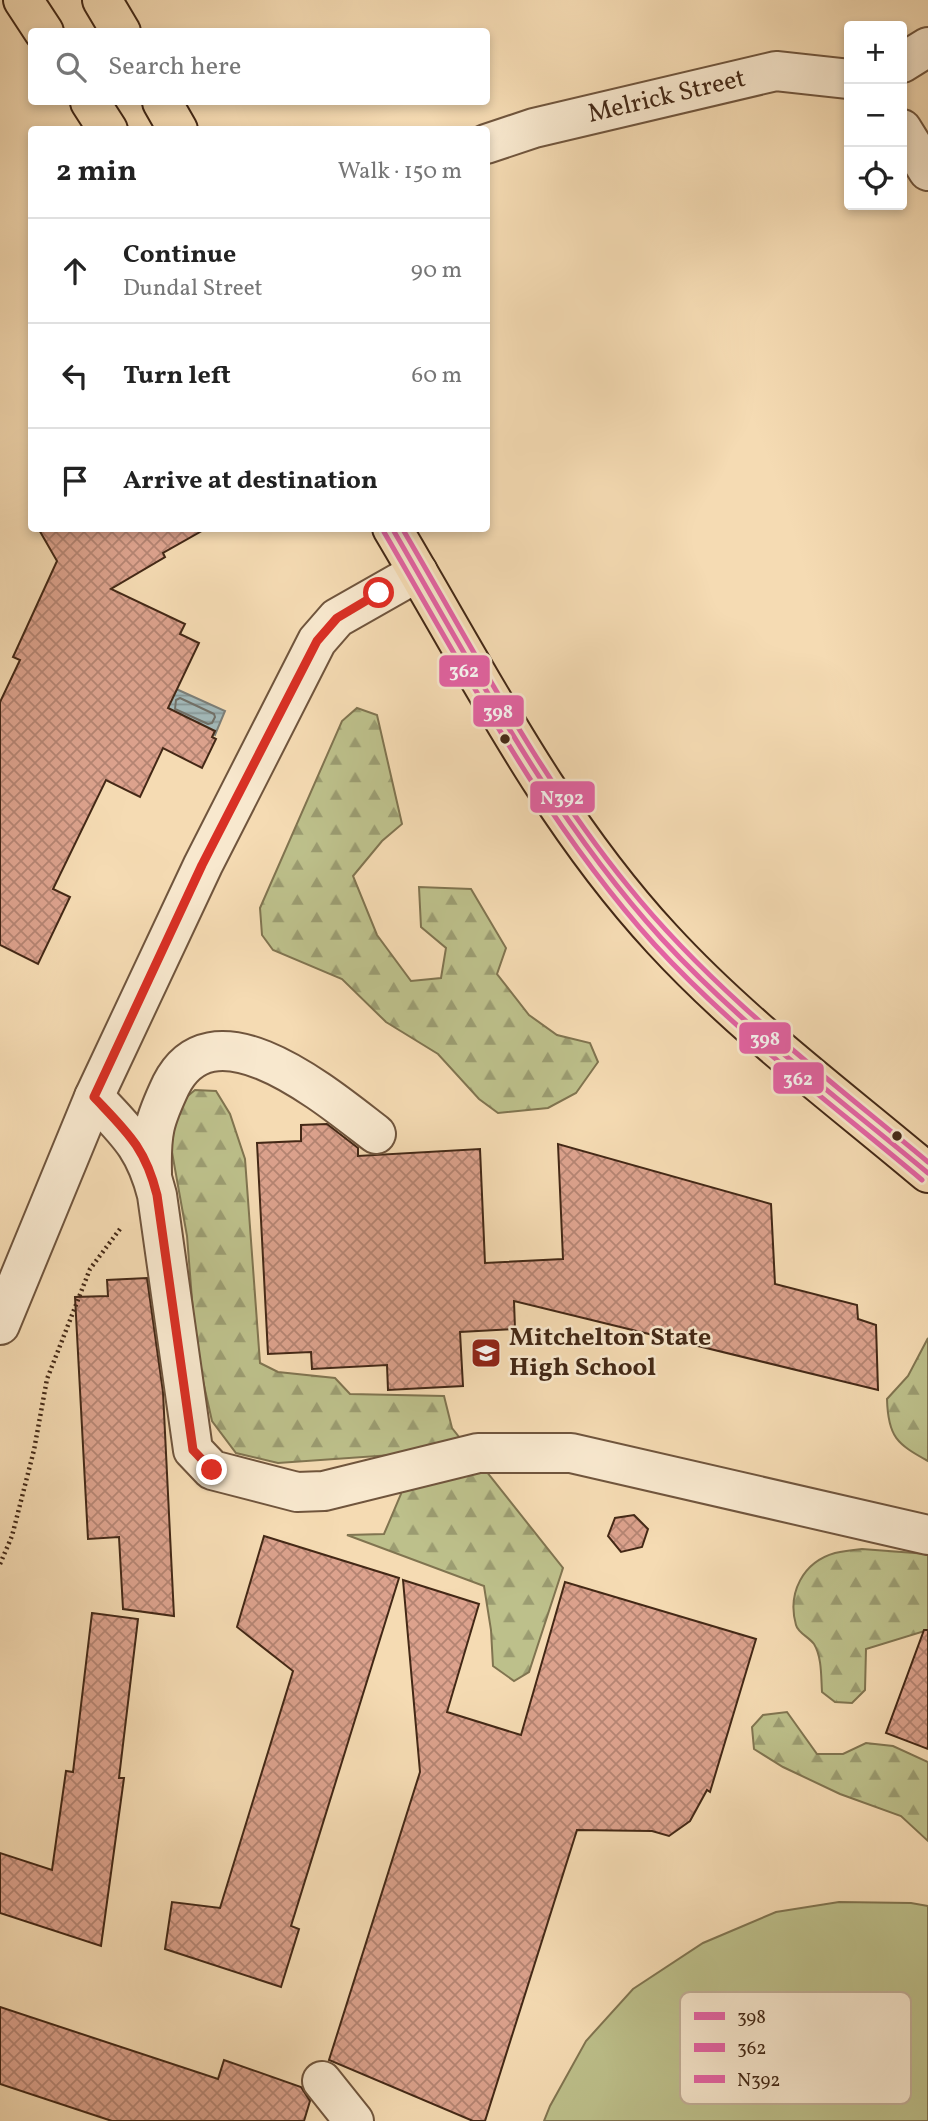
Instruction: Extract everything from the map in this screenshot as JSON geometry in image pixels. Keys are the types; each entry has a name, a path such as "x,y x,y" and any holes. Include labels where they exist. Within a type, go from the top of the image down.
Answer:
{"main road":[{"path":"23,0 41,28"},
{"path":"102,0 119,28"},
{"path":"92,105 105,126"},
{"path":"164,105 176,126"},
{"path":"394,532 526,757 568,823 661,939 724,1002 928,1173"}],"street":[{"path":"907,60 928,47"},
{"name":"Melrick Street","path":"490,143 534,128 776,71 844,78"},
{"path":"907,137 928,171"},
{"path":"0,1325 94,1097 202,865 317,641 337,618 418,572"},
{"path":"376,1134 308,1083 260,1058 236,1051 215,1051 194,1057 178,1072 155,1118 151,1146 154,1184 193,1450 212,1470 298,1492 324,1491 478,1453 571,1453 928,1535"},
{"path":"94,1097 137,1143 154,1184"},
{"path":"322,2081 354,2121"}],"path":[{"path":"0,1564 12,1536 34,1450 47,1378 90,1269 154,1184"}],"green space":[{"path":"357,708 377,715 402,824 382,841 353,876 377,935 411,981 441,978 446,948 421,927 419,887 471,889 506,948 497,974 529,1015 557,1035 590,1043 598,1062 576,1093 548,1108 498,1113 479,1099 438,1054 386,1022 342,979 273,950 262,935 260,908 342,721"},
{"path":"195,1090 216,1091 230,1114 245,1159 260,1363 278,1372 335,1378 350,1394 444,1396 452,1428 563,1568 529,1672 514,1681 493,1666 484,1586 347,1535 384,1534 401,1494 391,1455 278,1463 236,1453 212,1421 196,1350 187,1236 170,1141 177,1105"},
{"path":"928,1338 928,1461 896,1438 889,1422 887,1399 908,1376"},
{"path":"862,1549 928,1554 928,1630 866,1649 865,1690 852,1703 835,1702 822,1692 818,1655 814,1644 797,1628 794,1602 800,1580 814,1564 835,1553"},
{"path":"787,1712 817,1754 843,1754 866,1743 893,1746 928,1762 928,1841 901,1816 840,1794 783,1767 754,1749 752,1727 763,1715"},
{"path":"839,1902 911,1903 928,1906 928,2121 544,2121 586,2041 633,1989 703,1943 776,1912"}],"water":[{"path":"174,688 225,711 215,735 163,711"}],"building":[{"path":"40,532 200,532 163,553 165,557 111,589 185,624 180,634 199,643 168,708 215,731 212,737 216,739 202,768 163,748 140,797 106,780 53,889 70,897 38,964 0,945 0,702 20,660 13,657 57,561"},
{"path":"327,1124 358,1148 358,1156 480,1149 485,1263 563,1259 558,1144 771,1204 775,1284 857,1305 858,1319 876,1325 878,1390 514,1301 515,1329 460,1332 463,1386 388,1390 387,1365 312,1369 311,1352 268,1354 257,1143 301,1141 301,1125"},
{"path":"147,1278 163,1392 174,1616 123,1609 119,1537 88,1539 75,1297 108,1296 107,1280"},
{"path":"634,1515 648,1529 642,1547 621,1552 608,1536 615,1518"},
{"path":"264,1536 399,1578 291,1926 299,1929 281,1987 165,1949 172,1902 220,1908 293,1671 237,1627"},
{"path":"403,1580 479,1604 447,1712 521,1735 565,1582 756,1639 710,1792 707,1790 690,1821 669,1836 652,1831 577,1830 485,2121 473,2121 329,2060 420,1772"},
{"path":"92,1613 138,1619 119,1778 124,1778 101,1946 0,1913 0,1853 52,1870 66,1771 73,1772"},
{"path":"924,1630 928,1630 928,1749 886,1733"},
{"path":"0,2007 218,2079 224,2060 301,2087 310,2101 304,2121 112,2121 0,2084"}],"transit line":[{"name":"362","path":"384,532 509,746 542,798 615,898 655,945 718,1008 922,1180"},
{"name":"398","path":"394,532 516,741 585,843 622,892 662,939 725,1002 791,1061 928,1173"},
{"name":"N392","path":"404,532 536,757 628,886 697,962 771,1032 928,1162"}],"place":[{"name":"Mitchelton State High School","path":"486,1353"}],"route":[{"path":"212,1470 193,1450 152,1173 137,1143 94,1097 202,865 317,641 337,618 379,593"}]}
